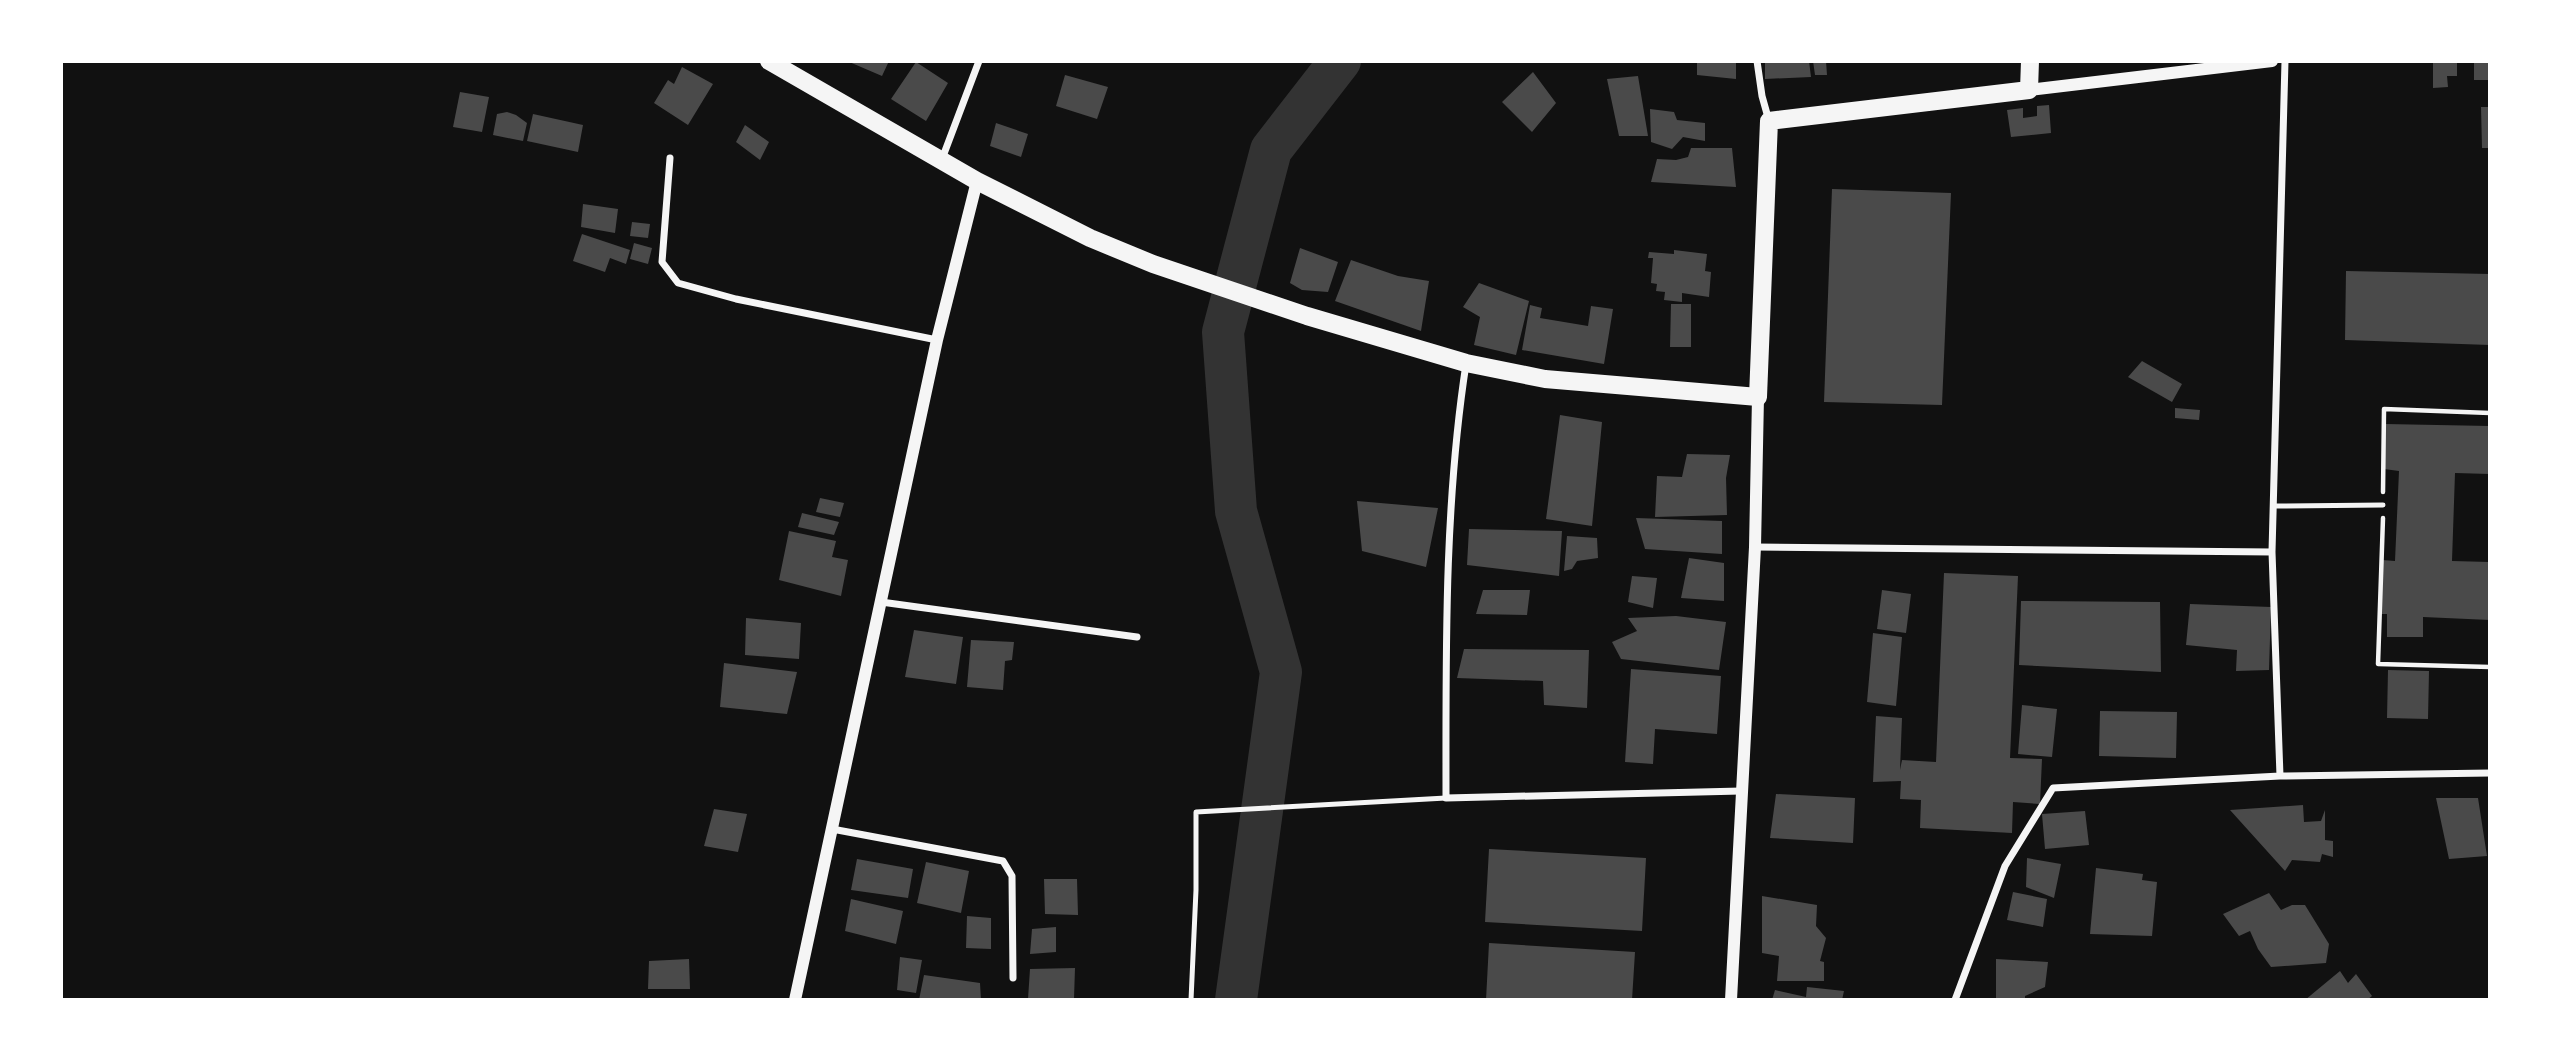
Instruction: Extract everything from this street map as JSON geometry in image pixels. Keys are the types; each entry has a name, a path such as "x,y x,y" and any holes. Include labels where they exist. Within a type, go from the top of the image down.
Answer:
{"main road":[{"path":"769,61 977,181 1090,238 1153,264 1307,316 1466,363 1545,379 1758,397 1769,121 2029,90 2030,61"}],"street":[{"path":"941,161 979,61"},
{"path":"1757,61 1769,121"},
{"path":"2029,90 2272,61"},
{"path":"2280,776 2272,552 2285,61"},
{"path":"670,158 662,261 678,283 736,299 937,340"},
{"path":"795,1000 937,340 977,181"},
{"path":"1466,363 1455,431 1446,607 1446,798 1741,790"},
{"path":"1731,1000 1755,547 1758,397"},
{"path":"1755,547 2272,552"},
{"path":"881,602 1138,637"},
{"path":"1955,1000 2005,866 2053,788 2280,776 2490,773"},
{"path":"832,829 1003,861 1012,876 1013,978"}],"lane":[{"path":"2275,506 2383,505"},
{"path":"1191,1000 1196,812 1446,798"}],"path":[{"path":"2490,413 2384,410 2378,664 2490,667"}],"building":[{"path":"847,61 889,61 882,76"},
{"path":"1697,61 1736,61 1736,79 1697,75"},
{"path":"1765,61 1809,61 1811,77 1765,79"},
{"path":"1813,61 1826,61 1827,75 1815,75"},
{"path":"2433,61 2457,61 2457,76 2447,76 2448,87 2433,88"},
{"path":"2474,61 2488,61 2489,80 2474,80"},
{"path":"916,62 948,83 926,121 891,99"},
{"path":"682,67 713,84 688,125 654,103 668,80 674,84"},
{"path":"1533,72 1556,103 1532,132 1502,102"},
{"path":"1065,75 1108,87 1097,119 1056,106"},
{"path":"1638,76 1648,136 1619,136 1607,79"},
{"path":"460,92 489,97 482,132 453,127"},
{"path":"2049,105 2051,133 2011,137 2007,110 2023,108 2023,118 2037,116 2037,106"},
{"path":"2481,107 2490,107 2490,148 2482,148"},
{"path":"1650,109 1674,112 1677,120 1705,123 1705,141 1683,137 1672,149 1651,142"},
{"path":"507,112 527,123 523,141 493,135 497,114"},
{"path":"533,114 583,125 578,152 527,141"},
{"path":"996,123 1028,134 1021,157 990,146"},
{"path":"745,125 769,142 760,160 736,142"},
{"path":"1691,148 1732,148 1736,187 1651,182 1657,159 1676,160 1688,157"},
{"path":"1832,189 1951,193 1942,405 1824,402"},
{"path":"583,204 618,209 615,233 581,227"},
{"path":"632,222 650,224 648,238 630,236"},
{"path":"582,234 630,250 626,264 610,258 605,272 573,261"},
{"path":"634,243 652,248 648,264 630,259"},
{"path":"1300,248 1338,262 1328,292 1302,290 1290,283"},
{"path":"1674,250 1707,254 1705,271 1711,272 1709,297 1682,293 1682,302 1664,300 1665,292 1656,291 1657,284 1651,283 1653,258 1648,258 1649,252 1674,254"},
{"path":"1351,260 1398,276 1429,281 1421,331 1335,301"},
{"path":"2346,271 2490,274 2490,345 2345,340"},
{"path":"1479,283 1529,301 1516,355 1474,345 1480,317 1463,307"},
{"path":"1671,304 1691,304 1691,347 1670,347"},
{"path":"1530,305 1542,308 1540,318 1588,326 1591,306 1613,309 1604,364 1522,350"},
{"path":"2142,361 2182,384 2172,402 2128,377"},
{"path":"2175,408 2200,410 2199,420 2175,418"},
{"path":"1560,415 1602,422 1592,526 1546,519"},
{"path":"2385,424 2490,426 2490,474 2455,473 2452,561 2490,562 2490,620 2423,617 2423,637 2387,637 2387,614 2381,614 2382,560 2395,561 2399,471 2384,469"},
{"path":"1687,454 1730,455 1726,478 1727,515 1655,517 1657,476 1682,477"},
{"path":"820,498 844,503 840,517 816,512"},
{"path":"1357,501 1438,508 1426,567 1362,551"},
{"path":"802,513 839,522 834,535 798,527"},
{"path":"1636,518 1722,521 1722,554 1645,549"},
{"path":"1469,529 1562,531 1559,576 1467,565"},
{"path":"789,531 836,541 832,557 848,560 841,596 779,580"},
{"path":"1567,536 1597,538 1598,558 1577,561 1572,569 1564,571"},
{"path":"1689,558 1724,563 1724,601 1681,598"},
{"path":"1944,573 2018,576 2010,758 2042,759 2040,804 2013,802 2012,833 1920,828 1921,800 1900,799 1901,781 1873,782 1876,716 1902,718 1900,770 1902,760 1936,762"},
{"path":"1632,576 1657,578 1653,608 1628,602"},
{"path":"1483,590 1530,590 1527,615 1476,614"},
{"path":"1882,590 1911,594 1906,633 1877,629"},
{"path":"2021,601 2160,602 2161,672 2019,665"},
{"path":"2190,604 2271,607 2269,670 2236,671 2237,650 2186,645"},
{"path":"1676,616 1726,622 1719,670 1621,659 1612,642 1637,631 1628,618"},
{"path":"746,618 801,623 799,659 745,655"},
{"path":"914,630 963,637 956,684 905,677"},
{"path":"1873,633 1902,637 1896,706 1867,702"},
{"path":"971,640 1014,642 1012,660 1005,661 1003,690 967,687"},
{"path":"1464,649 1589,650 1587,708 1544,705 1543,681 1457,678"},
{"path":"724,663 797,672 787,714 720,707"},
{"path":"1631,669 1721,676 1717,734 1655,729 1653,764 1625,762"},
{"path":"2388,670 2429,671 2428,719 2387,718"},
{"path":"2022,705 2057,709 2052,757 2018,754"},
{"path":"2100,711 2177,712 2176,758 2099,756"},
{"path":"1776,794 1855,798 1853,843 1770,838"},
{"path":"2436,798 2478,798 2487,856 2449,859"},
{"path":"2303,805 2304,822 2321,821 2325,810 2325,840 2333,841 2333,857 2322,854 2320,862 2292,860 2285,871 2230,810"},
{"path":"714,809 747,814 738,852 704,846"},
{"path":"2085,811 2089,845 2045,849 2042,814"},
{"path":"1489,849 1646,858 1642,931 1485,922"},
{"path":"2027,858 2061,864 2054,898 2026,887"},
{"path":"857,859 913,869 908,898 851,890"},
{"path":"926,862 969,871 961,913 917,903"},
{"path":"2096,868 2143,874 2142,880 2157,882 2152,936 2090,934"},
{"path":"1044,879 1077,879 1078,915 1045,914"},
{"path":"2013,892 2047,899 2043,927 2007,920"},
{"path":"2269,893 2281,910 2292,905 2305,905 2329,944 2326,963 2271,967 2258,949 2250,931 2239,936 2223,914"},
{"path":"1762,896 1817,905 1816,926 1826,938 1820,961 1824,962 1824,981 1777,981 1779,956 1762,953"},
{"path":"851,899 903,911 896,944 845,931"},
{"path":"967,916 991,918 991,949 966,948"},
{"path":"1056,927 1056,952 1030,954 1032,929"},
{"path":"1489,943 1635,952 1632,1000 1486,1000"},
{"path":"900,957 922,960 916,993 897,990"},
{"path":"689,959 690,989 648,989 649,961"},
{"path":"1996,959 2048,962 2045,987 2025,996 2025,1000 1996,1000"},
{"path":"1075,968 1074,999 1028,999 1030,969"},
{"path":"2340,971 2348,983 2356,974 2372,996 2367,1000 2305,1000"},
{"path":"924,975 980,983 981,1000 919,1000"},
{"path":"1807,987 1844,991 1842,1000 1772,1000 1775,990 1806,997"}],"waterway":[{"path":"1236,1000 1281,672 1236,511 1223,332 1271,150 1340,61"}]}
